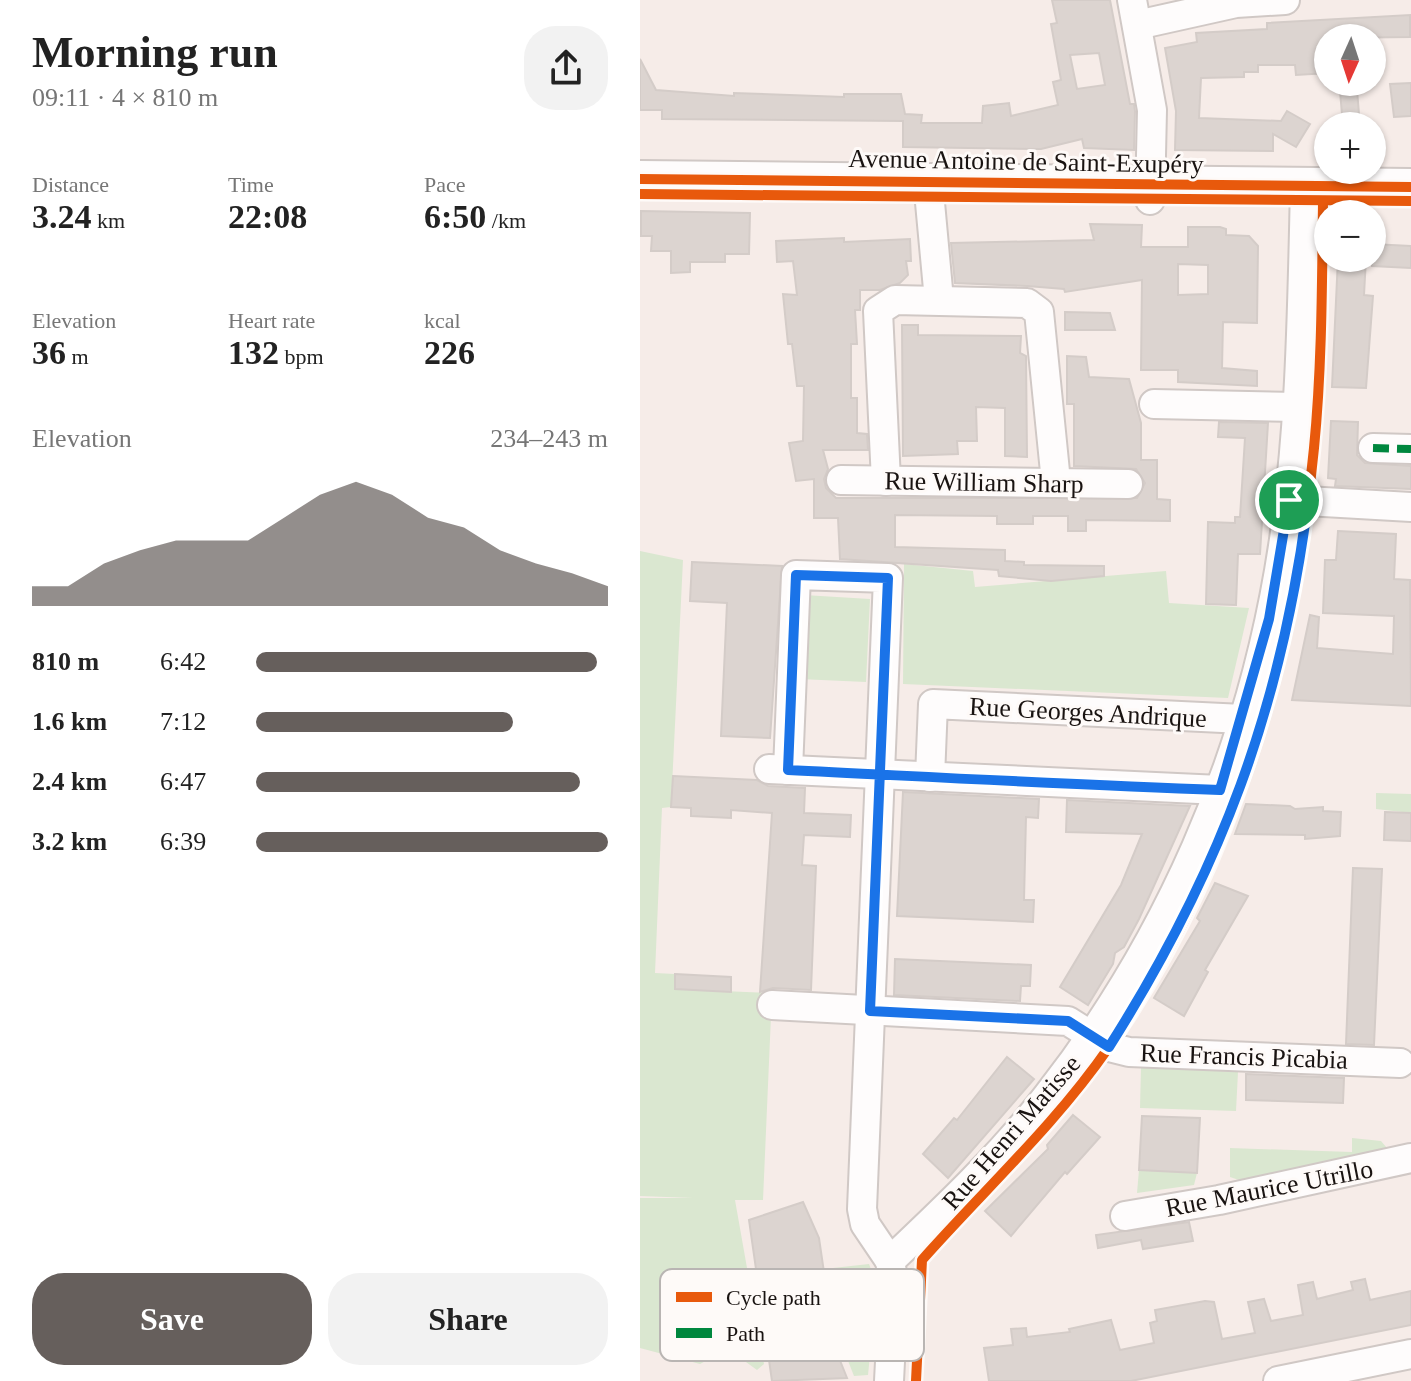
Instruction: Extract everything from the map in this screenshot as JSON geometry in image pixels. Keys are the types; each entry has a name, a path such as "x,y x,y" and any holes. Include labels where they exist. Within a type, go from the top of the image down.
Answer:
{"main road":[{"name":"Avenue Antoine de Saint-Exupéry","path":"640,179 929,190"},
{"name":"Avenue Antoine de Saint-Exupéry","path":"640,194 929,190 1305,193 1411,187"},
{"name":"Avenue Antoine de Saint-Exupéry","path":"1305,193 1411,201"}],"street":[{"path":"1150,192 1152,110 1134,13 1285,0"},
{"path":"929,190 939,300"},
{"name":"Rue Henri Matisse","path":"890,1261 1025,1123 1093,1035 1156,932 1220,790 1243,719 1273,603 1289,500 1297,407 1305,193"},
{"path":"886,481 876,319 881,306 887,302 939,300 1027,303 1039,312 1056,482"},
{"path":"1154,404 1297,407"},
{"path":"1373,448 1411,449"},
{"name":"Rue William Sharp","path":"841,480 1128,484"},
{"path":"1289,500 1411,507"},
{"path":"891,1269 890,1261 862,1214 879,775 888,578 796,575 791,691 778,770 879,775 1220,790"},
{"name":"Rue Georges Andrique","path":"930,777 933,704 1243,719"},
{"name":"Rue Francis Picabia","path":"772,1005 1060,1020 1075,1023 1122,1051 1400,1063"},
{"name":"Rue Maurice Utrillo","path":"1125,1216 1219,1200 1411,1158"},
{"path":"1278,1381 1411,1354"},
{"path":"889,1381 890,1361"}],"green space":[{"path":"640,551 683,560 671,807 662,808 655,973 675,974 675,989 772,993 763,1200 735,1200 747,1269 660,1269 660,1353 640,1348 640,1198 693,1198 640,1196"},
{"path":"904,564 973,571 975,587 1166,571 1169,603 1249,608 1228,698 903,684"},
{"path":"804,595 870,599 866,682 799,679"},
{"path":"1376,793 1411,794 1411,813 1376,809"},
{"path":"1141,1067 1238,1072 1236,1111 1140,1108"},
{"path":"1352,1138 1381,1141 1387,1148 1385,1152 1245,1182 1230,1177 1230,1148 1352,1152"},
{"path":"1139,1170 1197,1173 1194,1185 1137,1193"},
{"path":"869,1264 871,1269 833,1269"},
{"path":"745,1361 763,1361 757,1370"},
{"path":"848,1361 869,1361 868,1375 854,1376"}],"building":[{"path":"1052,0 1110,0 1130,104 1134,104 1134,150 1084,148 1082,139 1041,149 903,147 903,121 662,119 662,110 640,110 640,59 656,90 734,96 734,93 844,97 844,94 901,94 905,114 922,115 921,123 982,123 983,106 1009,103 1011,116 1058,105 1053,82 1061,80 1051,24 1057,23","holes":["1099,53 1105,85 1077,89 1070,55"]},
{"path":"1410,15 1410,37 1386,37 1386,24 1314,24 1314,74 1296,75 1295,65 1258,65 1258,72 1244,72 1244,77 1201,78 1199,118 1281,121 1287,111 1310,124 1296,147 1273,134 1273,151 1175,150 1176,111 1165,48 1197,42 1196,33 1267,29 1267,23"},
{"path":"1411,83 1411,116 1394,117 1390,84"},
{"path":"1340,96 1358,96 1359,112 1342,112"},
{"path":"641,211 750,213 749,254 725,254 725,262 690,262 690,272 671,273 671,251 651,251 652,236 641,236"},
{"path":"1090,224 1142,225 1141,247 1188,247 1188,227 1220,227 1226,229 1226,235 1249,236 1258,246 1257,323 1223,322 1222,368 1257,371 1257,386 1178,382 1178,370 1141,370 1142,280 1065,292 1064,289 955,283 951,243 1094,240","holes":["1178,264 1208,265 1208,294 1178,295"]},
{"path":"844,238 844,242 910,239 911,261 906,261 908,275 900,283 880,290 860,290 860,310 855,310 857,344 851,344 851,398 857,398 857,433 867,434 868,450 823,450 828,469 824,479 826,488 836,498 1137,498 1145,483 1136,469 1074,466 1074,404 1067,404 1067,356 1086,357 1089,377 1129,379 1141,423 1141,460 1157,460 1157,499 1170,500 1170,521 1086,520 1086,531 1068,531 1068,516 1033,516 1033,524 997,524 997,516 895,515 895,547 1005,550 1005,561 1024,562 1024,565 1104,566 1104,576 1051,581 999,576 998,570 840,559 838,518 814,518 814,479 796,481 789,443 803,441 804,386 797,386 792,344 788,344 783,294 797,295 793,261 777,262 776,241"},
{"path":"1386,245 1411,246 1411,268 1386,267"},
{"path":"1337,272 1365,272 1364,295 1373,296 1366,388 1332,387"},
{"path":"1065,312 1110,313 1115,330 1065,330"},
{"path":"902,325 918,325 918,335 1021,336 1020,353 1026,356 1027,457 1005,456 1005,408 976,407 977,441 957,441 958,454 903,456"},
{"path":"1331,421 1358,422 1357,455 1365,463 1411,466 1411,489 1335,486 1336,479 1328,478"},
{"path":"1219,422 1268,423 1260,554 1238,554 1236,605 1206,604 1208,522 1235,523 1235,517 1240,517 1245,438 1218,437"},
{"path":"1338,531 1396,534 1394,579 1410,580 1411,706 1292,700 1310,615 1319,617 1317,648 1393,654 1394,616 1323,613 1325,560 1336,560"},
{"path":"692,562 782,566 770,738 721,736 727,603 690,601"},
{"path":"673,776 757,780 768,786 805,788 804,813 851,815 850,837 804,835 802,865 816,866 811,990 773,988 760,992 772,813 731,810 731,818 691,816 691,808 671,807"},
{"path":"903,792 1039,799 1038,818 1026,817 1024,900 1034,900 1033,922 897,916"},
{"path":"1067,800 1190,806 1139,919 1124,947 1115,953 1113,964 1088,1005 1060,987 1121,885 1142,834 1066,832"},
{"path":"1246,804 1290,806 1295,809 1323,807 1323,811 1341,812 1340,836 1305,839 1305,835 1235,834"},
{"path":"1385,812 1411,813 1411,841 1384,840"},
{"path":"1353,868 1382,869 1374,1045 1346,1044"},
{"path":"1215,883 1248,896 1205,970 1208,972 1184,1016 1154,998 1200,921 1197,918"},
{"path":"895,959 1031,965 1030,986 1021,986 1020,1001 894,995"},
{"path":"675,974 731,977 731,992 675,989"},
{"path":"1007,1057 1034,1079 948,1178 923,1154 954,1118 957,1120"},
{"path":"1246,1074 1344,1078 1343,1103 1246,1100"},
{"path":"1073,1115 1100,1137 1067,1174 1065,1172 1011,1236 985,1211 1048,1149 1047,1145"},
{"path":"1142,1116 1200,1118 1197,1173 1139,1170"},
{"path":"803,1202 819,1238 824,1269 756,1269 749,1220"},
{"path":"1189,1222 1193,1241 1143,1249 1141,1240 1098,1248 1096,1235"},
{"path":"1365,1279 1370,1300 1411,1291 1411,1325 1131,1381 989,1381 984,1348 1013,1345 1011,1329 1026,1328 1027,1337 1070,1332 1069,1329 1111,1320 1120,1350 1154,1343 1150,1323 1157,1321 1155,1310 1205,1301 1214,1302 1222,1339 1255,1333 1248,1302 1264,1299 1271,1321 1303,1315 1298,1285 1313,1282 1317,1299 1353,1290 1351,1282"},
{"path":"769,1361 840,1361 847,1378 772,1381"}],"marked path":[{"path":"1373,448 1411,449"}],"cycle path":[{"path":"640,179 1411,187"},
{"path":"640,194 1411,201"},
{"path":"922,1269 922,1260 1043,1130 1109,1047 1152,979 1190,909 1222,836 1250,761 1272,684 1304,527 1319,387 1322,272"},
{"path":"916,1381 917,1361"}],"route":[{"path":"1289,500 1269,619 1243,719 1220,790 879,775 788,770 796,575 888,578 879,775 870,1011 1068,1021 1109,1047 1191,906 1247,773 1282,650 1303,542 1308,501 1289,500"}]}
